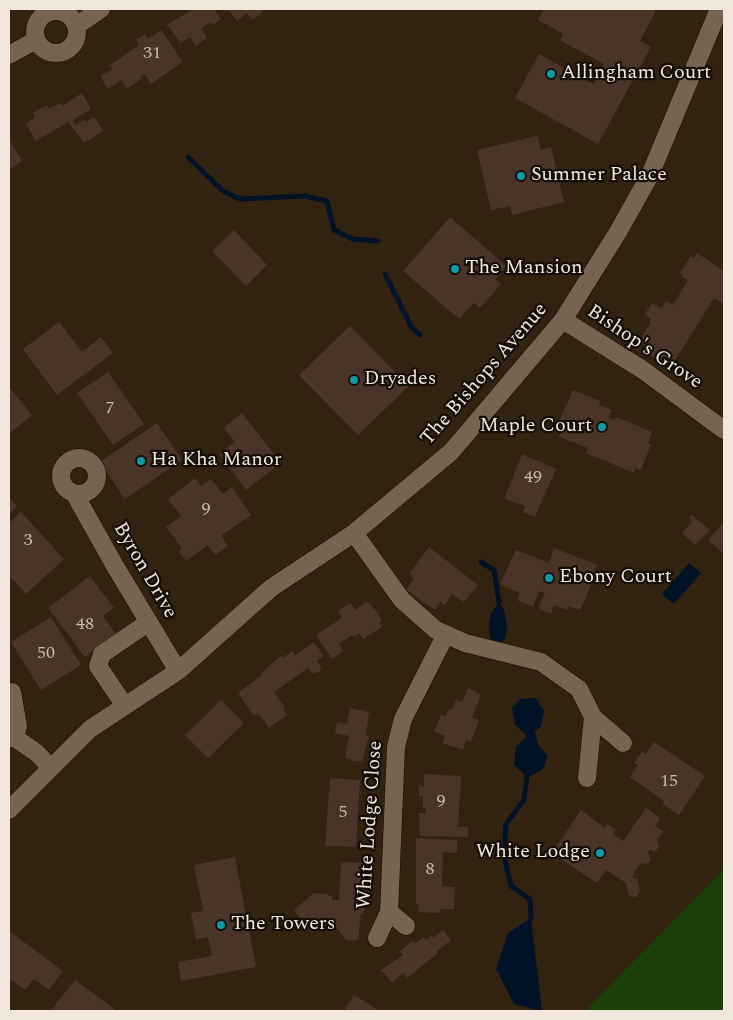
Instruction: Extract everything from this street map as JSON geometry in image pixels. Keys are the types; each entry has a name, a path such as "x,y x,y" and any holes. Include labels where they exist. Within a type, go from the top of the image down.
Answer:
{"street":[{"path":"76,26 100,9"},
{"name":"The Bishops Avenue","path":"9,810 90,729 178,671 271,588 354,533 451,452 563,320 618,232 650,175 719,9"},
{"path":"44,12 62,12 69,16 76,26 75,40 71,46 61,52 46,51 36,40 35,27 44,12"},
{"path":"9,56 36,40"},
{"name":"Bishop's Grove","path":"563,320 643,370 724,430"},
{"name":"Byron Drive","path":"74,492 178,671"},
{"path":"354,533 402,600 436,630 484,649 541,662 579,689 593,717 623,743"},
{"path":"125,706 98,666 102,654 149,622"},
{"name":"White Lodge Close","path":"377,938 390,912 396,747 403,719 446,634"},
{"path":"12,692 18,726 12,738 37,753 50,767"},
{"path":"587,778 593,717"},
{"path":"390,912 406,926"}],"green space":[{"path":"724,869 724,1011 585,1011"}],"water":[{"path":"689,563 701,573 674,604 662,594"},
{"path":"499,602 504,610 507,626 505,639 497,646 490,637 489,623 491,613"},
{"path":"536,698 544,711 541,727 535,731 538,745 548,756 542,770 527,777 514,765 516,747 527,736 515,725 512,708 520,699"},
{"path":"531,918 542,1011 514,1004 496,969 508,933"}],"building":[{"path":"194,9 214,9 221,19 213,25 210,22 201,29 207,38 196,46 190,37 181,43 167,25"},
{"path":"228,9 260,9 263,12 253,20 247,13 237,21"},
{"name":"Allingham Court","path":"544,9 652,9 656,11 640,41 651,47 598,144 515,98 539,54 593,84 604,64 560,40 563,34 538,20"},
{"path":"161,30 183,62 151,84 144,74 140,77 141,79 127,89 121,80 108,89 100,76 113,69 110,65 139,45 136,40 145,34 148,39"},
{"path":"82,93 91,109 73,120 76,125 94,117 103,131 84,143 68,122 36,141 26,124 35,117 33,113 47,105 49,109 60,103 62,106"},
{"name":"Summer Palace","path":"537,136 541,150 551,147 564,202 512,215 510,206 491,210 477,150"},
{"path":"9,139 22,161 9,170"},
{"name":"The Mansion","path":"450,217 506,266 495,279 501,284 480,308 474,303 459,319 403,271"},
{"path":"234,230 267,265 246,286 212,251"},
{"path":"697,253 724,271 724,304 714,298 670,368 645,352 648,348 639,342 651,322 649,321 651,319 645,314 652,303 662,308 666,301 673,305 688,280 681,277 683,275 680,273 691,256 694,258"},
{"path":"59,322 82,352 101,337 113,353 57,395 23,349"},
{"name":"Dryades","path":"350,326 409,386 358,435 299,375"},
{"path":"108,372 144,424 113,445 77,393"},
{"path":"9,387 32,415 9,434"},
{"name":"Maple Court","path":"573,390 600,401 599,405 612,410 609,418 615,420 616,417 652,432 648,443 651,444 641,470 635,468 634,473 586,453 588,448 559,437 564,423 559,421"},
{"path":"242,413 281,463 246,490 219,454 235,442 224,428"},
{"name":"Ha Kha Manor","path":"157,423 182,460 125,499 100,462"},
{"path":"522,454 556,469 535,517 523,512 525,506 505,497"},
{"path":"195,478 201,486 211,479 223,494 232,487 251,515 221,536 228,546 215,555 208,545 186,561 179,551 182,548 166,527 181,516 168,499"},
{"path":"9,497 17,506 9,514"},
{"path":"21,512 64,559 26,594 9,575 9,523"},
{"path":"692,515 710,530 695,545 682,533 692,522 689,518"},
{"path":"724,522 724,554 708,540"},
{"path":"429,547 478,585 464,602 452,594 445,605 440,602 435,610 406,590 414,578 409,574"},
{"name":"Ebony Court","path":"554,548 597,565 594,571 597,572 580,610 568,606 567,610 554,605 551,614 538,609 545,593 539,591 533,607 517,600 520,593 500,584 516,550 549,563"},
{"path":"90,576 114,608 103,616 116,634 85,657 48,608"},
{"path":"366,602 375,609 382,620 379,622 382,627 363,639 359,633 354,637 352,635 339,644 343,651 332,659 316,635 342,618 338,611 350,603 355,610"},
{"path":"51,617 81,665 41,690 11,642"},
{"path":"314,642 324,656 317,661 321,667 320,672 312,673 308,668 274,692 285,708 283,709 287,715 269,728 258,713 254,716 238,693 262,675 261,673 281,656 283,658 292,651 295,655"},
{"path":"468,688 481,695 472,717 479,720 471,742 466,740 463,750 442,743 445,736 434,731 441,715 445,716 448,710 453,708 456,700 462,702"},
{"path":"221,700 244,723 208,758 185,735"},
{"path":"350,708 369,712 366,735 369,736 362,761 354,761 345,757 349,736 335,733 337,722 347,724"},
{"path":"654,742 705,776 679,815 663,804 664,801 630,777 638,765 634,763 642,752 646,754"},
{"path":"424,774 461,776 458,827 468,827 468,837 420,836 419,813 426,813 426,808 423,807 423,796 419,796 419,786 424,787"},
{"path":"330,778 360,780 356,847 325,846"},
{"name":"White Lodge","path":"646,808 660,818 655,826 663,831 657,841 659,846 656,852 650,850 648,852 651,859 648,864 641,863 633,874 633,878 638,879 640,891 636,897 629,896 626,883 606,870 597,883 552,853 581,810 605,828 607,824 616,830 613,834 623,841"},
{"path":"416,838 457,840 457,853 443,852 442,886 455,887 454,909 441,909 440,913 418,912 419,904 416,904"},
{"name":"The Towers","path":"235,857 256,967 181,981 178,962 212,956 208,937 196,940 191,913 203,911 194,865"},
{"path":"341,862 364,863 363,877 367,877 366,891 364,891 364,914 361,913 358,940 346,940 328,917 310,931 294,910 314,893 329,894 328,896 332,896 332,900 339,900"},
{"path":"443,930 451,940 407,978 403,973 392,983 381,970 403,955 400,951 412,941 415,943 424,937 426,940 431,935 433,938"},
{"path":"9,931 63,971 49,990 34,979 25,990 9,978"},
{"path":"75,980 117,1011 54,1011 52,1009"},
{"path":"354,995 380,1011 344,1011"}],"waterway":[{"path":"188,157 223,191 240,199 305,196 327,201 334,230 353,239 378,241"},
{"path":"385,274 412,328 420,335"},
{"path":"481,562 494,570 499,602"},
{"path":"527,777 524,800 506,824 504,856 511,886 530,899 531,918"}],"place":[{"name":"Allingham Court","path":"551,74"},
{"name":"Summer Palace","path":"521,176"},
{"name":"The Mansion","path":"455,269"},
{"name":"Dryades","path":"354,380"},
{"name":"Maple Court","path":"602,427"},
{"name":"Ha Kha Manor","path":"141,461"},
{"name":"Ebony Court","path":"549,578"},
{"name":"White Lodge","path":"600,853"},
{"name":"The Towers","path":"221,925"}]}
